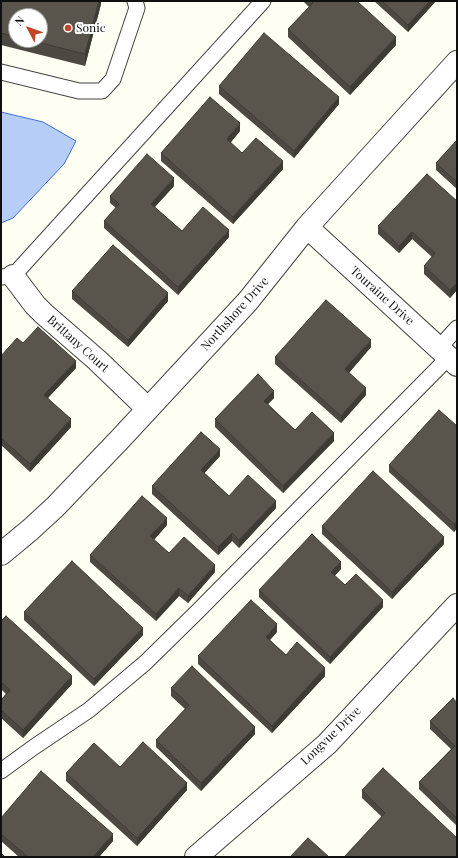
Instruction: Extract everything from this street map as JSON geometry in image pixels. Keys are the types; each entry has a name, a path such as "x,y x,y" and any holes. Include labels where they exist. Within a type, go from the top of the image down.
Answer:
{"street":[{"name":"Northshore Drive","path":"1,554 54,507 148,409 248,301 307,227 457,62"},
{"name":"Touraine Drive","path":"307,227 448,357"},
{"name":"Brittany Court","path":"7,276 44,314 97,360 148,409"},
{"name":"Longvue Drive","path":"196,857 327,744 457,605"}],"lane":[{"path":"1,72 79,91 102,91 112,80 137,8 135,1"},
{"path":"7,276 263,1"},
{"path":"1,771 89,710 145,663 448,357 457,328"}],"water":[{"path":"1,112 43,122 76,141 64,164 13,218 1,223"}],"building":[{"path":"1,1 99,1 85,54 48,45 48,8 8,8 8,35 1,33"},
{"path":"311,1 357,1 396,37 350,87 288,29 313,3"},
{"path":"382,1 430,1 408,25"},
{"path":"264,33 339,97 294,151 219,86"},
{"path":"210,97 240,123 227,139 242,153 256,138 283,161 233,217 161,153"},
{"path":"457,140 457,182 436,163"},
{"path":"147,154 174,178 151,204 182,231 203,207 229,230 178,287 104,221 119,204 110,196"},
{"path":"427,174 457,201 457,283 450,290 424,266 435,253 412,232 399,246 378,226"},
{"path":"113,245 168,293 128,340 72,291"},
{"path":"326,300 371,340 345,369 366,388 341,416 275,357"},
{"path":"38,327 76,361 44,395 71,419 30,464 1,438 1,356 17,338 23,343"},
{"path":"258,374 274,391 264,401 295,430 312,412 334,433 283,486 215,419"},
{"path":"439,410 457,426 457,521 454,524 389,465"},
{"path":"201,432 220,449 201,470 229,496 248,475 276,501 239,540 232,533 218,547 152,486"},
{"path":"373,471 444,537 392,592 322,526"},
{"path":"142,496 167,518 150,536 169,553 184,537 215,565 188,596 179,588 156,614 90,555"},
{"path":"312,534 341,562 331,572 345,585 356,574 383,600 330,657 259,590"},
{"path":"72,561 143,628 94,679 24,612"},
{"path":"251,600 277,624 266,637 286,655 297,642 325,668 272,726 198,656"},
{"path":"6,616 72,676 23,730 1,710 1,700 10,690 1,682 1,621"},
{"path":"192,666 255,727 201,783 156,740 189,705 171,688"},
{"path":"453,698 457,703 457,818 419,782 455,746 430,721"},
{"path":"143,742 187,783 137,838 66,773 94,743 120,767"},
{"path":"383,768 457,838 457,857 345,856 385,813 362,790"},
{"path":"41,771 113,834 93,857 28,857 1,834 1,818"},
{"path":"308,838 329,857 290,857"}],"place":[{"name":"Sonic","path":"68,28"}]}
